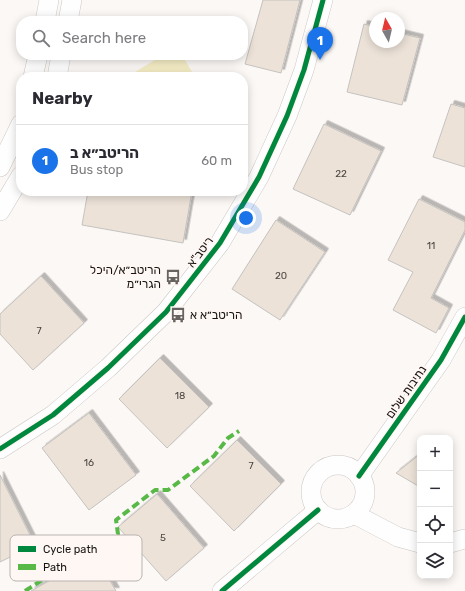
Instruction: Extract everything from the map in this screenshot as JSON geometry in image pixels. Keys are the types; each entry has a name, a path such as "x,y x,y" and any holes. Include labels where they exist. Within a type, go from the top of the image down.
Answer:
{"street":[{"path":"45,16 49,0"},
{"path":"69,16 72,0"},
{"name":"ריטב\"א","path":"248,196 259,177 287,116 304,70 323,0"},
{"path":"34,72 37,60"},
{"path":"58,72 60,60"},
{"path":"0,167 16,134"},
{"path":"0,211 16,184"},
{"name":"ריטב\"א","path":"0,449 53,415 108,368 166,312 220,243 248,196"},
{"name":"נתיבות שלום","path":"359,476 441,360 465,317"},
{"path":"336,466 352,470 359,476 365,491 360,508 354,514 335,519 324,515 318,510 311,495 315,479 320,472 336,466"},
{"path":"222,591 318,510"},
{"path":"354,514 398,537 417,542"},
{"path":"453,542 465,539"}],"shaded area":[{"path":"155,60 185,60 192,72 135,72"}],"building":[{"path":"263,0 300,0 281,73 245,64 246,60 248,60 248,53"},
{"path":"364,24 369,25 369,48 405,48 405,34 420,38 402,105 347,92"},
{"path":"451,104 465,108 465,167 433,157"},
{"path":"324,124 381,151 350,215 293,189"},
{"path":"87,196 191,196 183,243 82,225"},
{"path":"419,199 465,222 465,230 431,298 449,308 436,333 393,310 413,272 388,260"},
{"path":"276,220 325,252 280,320 232,289"},
{"path":"41,276 84,323 33,370 0,334 0,314"},
{"path":"160,358 209,407 167,448 119,399"},
{"path":"89,413 136,475 89,510 42,448"},
{"path":"237,440 281,484 234,531 190,486"},
{"path":"417,456 417,485 396,473"},
{"path":"0,475 30,535 10,535 10,557 0,562"},
{"path":"157,494 204,548 166,581 142,554 142,535 125,535 118,527"},
{"path":"49,581 110,581 116,591 31,591"}],"marked path":[{"path":"116,535 118,534 116,520 155,490 168,490 214,456 228,438 239,431"},
{"path":"25,591 41,581"}],"cycle path":[{"path":"248,196 259,177 287,116 304,70 323,0"},
{"path":"0,449 53,415 108,368 166,312 220,243 248,196"},
{"path":"359,476 441,360 465,317"},
{"path":"222,591 318,510"}],"place":[{"name":"הריטב״א ב","path":"320,60"},
{"name":"הריטב״א/היכל הגרי״מ","path":"173,277"},
{"name":"הריטב״א א","path":"178,315"}]}
